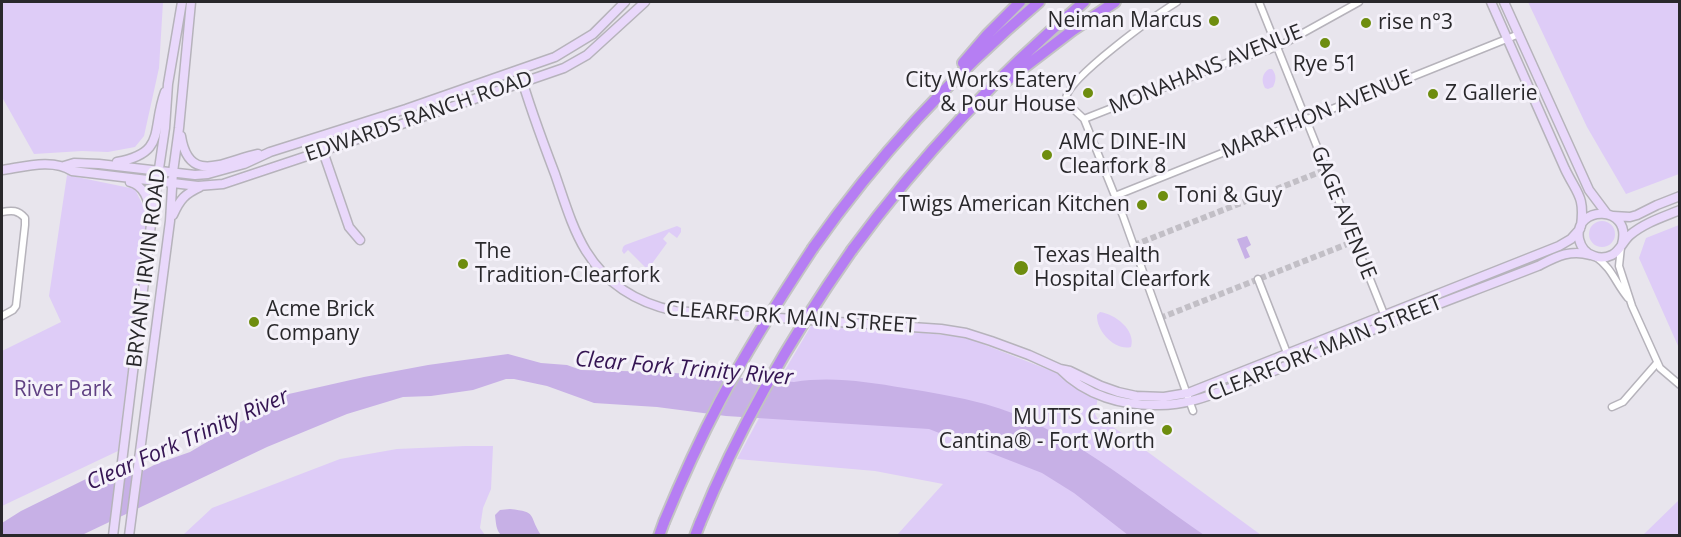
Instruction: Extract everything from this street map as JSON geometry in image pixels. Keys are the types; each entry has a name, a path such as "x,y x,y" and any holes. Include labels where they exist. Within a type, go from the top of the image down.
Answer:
{"highway":[{"path":"659,536 689,464 719,403 757,336 813,248 860,184 987,35 1020,2"},
{"path":"901,136 984,51 1039,2"},
{"path":"695,536 738,436 780,359 852,250 909,176 967,112 1025,54 1084,2"},
{"path":"967,112 1073,30 1115,2"}],"street":[{"name":"BRYANT IRVIN ROAD","path":"112,536 168,107 168,84 182,2"},
{"name":"BRYANT IRVIN ROAD","path":"129,536 170,221 172,172 179,128 191,2"},
{"name":"EDWARDS RANCH ROAD","path":"99,164 195,175 208,174 244,164 270,152 414,106 555,57 593,34 625,2"},
{"name":"EDWARDS RANCH ROAD","path":"100,174 171,184 202,186 223,184 564,68 587,55 645,2"},
{"path":"1177,2 1125,39 1068,91 1066,100 1084,119 1115,196 1190,402"},
{"name":"GAGE AVENUE","path":"1259,2 1386,320"},
{"name":"MONAHANS AVENUE","path":"1084,119 1239,58 1277,46 1359,2"},
{"path":"1491,2 1565,169 1580,196 1583,209 1581,244 1592,256 1606,265 1630,301"},
{"path":"1504,2 1589,190 1623,229 1619,266 1630,301 1657,363 1680,385"},
{"path":"613,14 622,23"},
{"name":"MARATHON AVENUE","path":"1115,196 1519,34"},
{"name":"CLEARFORK MAIN STREET","path":"519,70 576,231 586,252 621,290 654,306 675,311 941,329 966,333 1029,355 1060,369 1091,392 1118,402 1160,405 1190,402 1252,380 1559,246 1571,239 1581,227"},
{"path":"2,170 26,166 64,166 74,163 99,164 131,159 141,155 150,148 155,139 168,84"},
{"path":"384,130 409,114 414,106"},
{"path":"179,128 182,148 186,155 198,165 213,167 243,157 270,152"},
{"path":"318,137 349,227 360,240"},
{"path":"64,166 72,171 100,174 135,183 147,196 152,216"},
{"path":"170,221 177,204 187,193 202,186"},
{"path":"1581,227 1589,217 1595,214 1630,217 1680,196"},
{"path":"2,212 11,210 20,212 25,218 16,306 2,316"},
{"path":"1592,256 1612,255 1630,235 1642,226 1680,210"},
{"name":"CLEARFORK MAIN STREET","path":"1190,402 1287,353 1538,266 1564,254 1577,252 1592,256"},
{"path":"1258,279 1287,353"},
{"path":"1612,407 1623,402 1657,363"}],"green space":[{"path":"2,2 163,2 159,68 144,136 135,147 108,152 34,154 2,97"},
{"path":"1528,2 1679,2 1679,174 1626,194 1587,127"},
{"path":"1269,69 1272,69 1276,78 1273,87 1268,89 1265,88 1263,80"},
{"name":"River Park","path":"67,175 135,189 147,214 118,451 2,506 2,351 61,322 49,296"},
{"path":"1602,221 1611,225 1615,234 1611,243 1602,247 1593,243 1589,234 1593,225"},
{"path":"1679,225 1679,348 1639,258 1646,238"},
{"path":"677,226 681,228 681,232 677,238 669,232 663,239 667,243 651,265 656,268 651,274 644,273 647,269 628,250 624,254 622,251 625,245"},
{"path":"1566,246 1567,248 1534,264 1435,302 1458,288"},
{"path":"1100,312 1118,319 1123,324 1130,335 1131,347 1113,343 1103,333 1097,315"},
{"path":"811,326 925,333 970,339 1057,373 1077,388 1098,397 1095,414 1099,421 1110,425 1126,436 1261,535 897,535 943,484 875,471 737,459"},
{"path":"1336,338 1316,350 1202,394 1239,379 1268,363"},
{"path":"493,446 491,489 483,508 480,528 485,535 183,535 212,508 340,459 397,449"},
{"path":"1679,500 1679,535 1643,535"}],"shaded area":[{"path":"1247,236 1251,245 1246,248 1250,257 1245,259 1237,239"},
{"path":"508,354 541,363 567,365 581,370 661,372 794,382 836,380 863,382 985,404 1043,427 1071,443 1099,460 1204,535 1128,535 1074,493 1042,473 929,429 726,416 657,407 594,403 547,386 506,379 473,390 403,397 347,414 267,447 82,535 2,535 2,523 21,511 90,477 116,468 141,472 190,452 249,417 271,398 428,365"},
{"path":"510,509 529,513 541,535 501,535 497,529 495,515 500,510"}],"tunnel":[{"path":"1134,245 1325,170"},
{"path":"1160,318 1355,241"}],"place":[{"name":"Neiman Marcus","path":"1214,21"},
{"name":"rise n°3","path":"1366,23"},
{"name":"Rye 51","path":"1325,43"},
{"name":"City Works Eatery & Pour House","path":"1088,93"},
{"name":"Z Gallerie","path":"1433,94"},
{"name":"AMC DINE-IN Clearfork 8","path":"1047,155"},
{"name":"Toni & Guy","path":"1163,196"},
{"name":"Twigs American Kitchen","path":"1142,205"},
{"name":"The Tradition-Clearfork","path":"463,264"},
{"name":"Texas Health Hospital Clearfork","path":"1021,268"},
{"name":"Acme Brick Company","path":"254,322"},
{"name":"MUTTS Canine Cantina® - Fort Worth","path":"1167,430"}],"water label":[{"name":"Clear Fork Trinity River","path":"684,369"},
{"name":"Clear Fork Trinity River","path":"188,440"}]}
